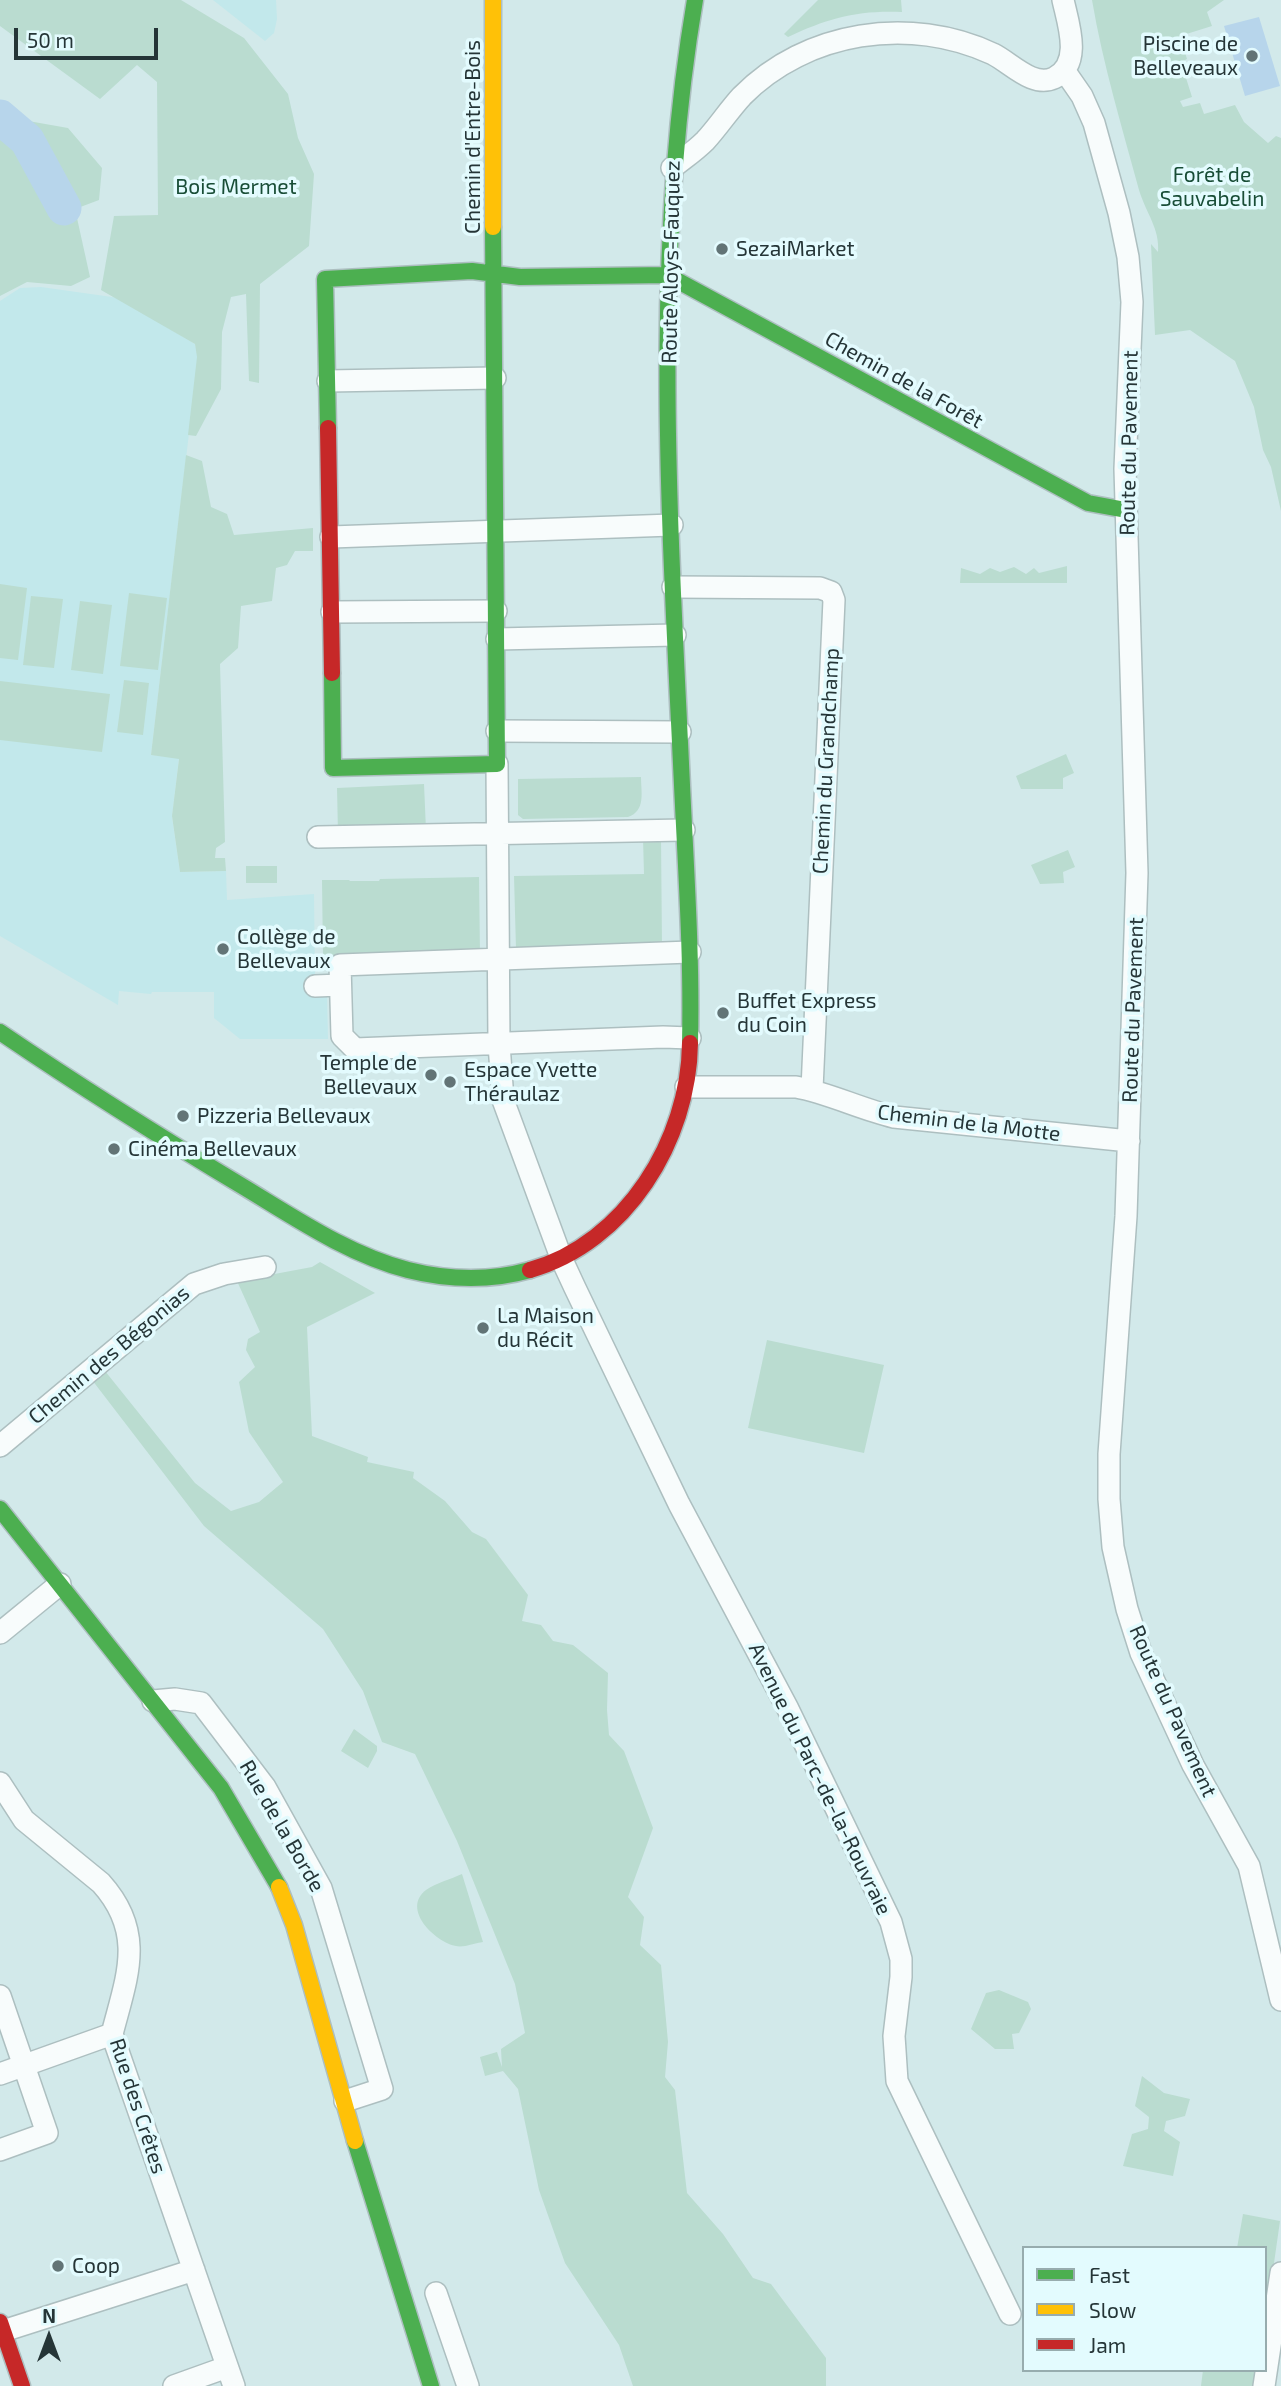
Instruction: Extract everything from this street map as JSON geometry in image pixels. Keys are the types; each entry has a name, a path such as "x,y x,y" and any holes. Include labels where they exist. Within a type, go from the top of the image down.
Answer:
{"main road":[{"name":"Chemin d'Entre-Bois","path":"493,0 497,764"},
{"name":"Route Aloys-Fauquez","path":"0,1032 220,1173 321,1234 368,1258 419,1274 467,1278 517,1274 562,1260 592,1240 621,1215 640,1193 668,1143 686,1087 690,1038 690,952 673,587 667,275 672,168 683,63 695,0"},
{"path":"497,764 333,768 325,279 472,271 520,276 667,275"},
{"name":"Chemin de la Forêt","path":"667,275 1088,503 1126,510"},
{"path":"0,1046 20,1046"},
{"name":"Rue de la Borde","path":"0,1509 221,1788 245,1824 278,1885 294,1925 384,2240 431,2386"},
{"path":"2,2326 22,2386"}],"street":[{"path":"672,168 704,141 743,95 775,69 810,49 861,35 911,33 947,38 992,54 1038,80 1056,77 1065,69 1071,57 1072,41 1063,0"},
{"name":"Route du Pavement","path":"1065,69 1082,96 1094,123 1119,213 1128,257 1132,302 1125,470 1137,848 1129,1140 1109,1454 1113,1547 1127,1609 1141,1653 1194,1765 1248,1866 1281,2000"},
{"path":"328,381 495,378"},
{"path":"331,537 672,525"},
{"name":"Chemin du Grandchamp","path":"673,587 820,588 831,592 834,600 812,1089"},
{"path":"332,612 496,611"},
{"path":"497,639 675,635"},
{"path":"497,731 680,732"},
{"path":"497,764 499,1044 503,1100 562,1260"},
{"path":"318,837 684,830"},
{"path":"690,952 340,965 342,1036 355,1049 690,1038"},
{"path":"315,986 340,985"},
{"name":"Chemin de la Motte","path":"686,1087 772,1085 812,1089 864,1110 894,1117 1129,1140"},
{"name":"Avenue du Parc-de-la-Rouvraie","path":"562,1260 679,1504 788,1709 891,1922 901,1959 894,2036 897,2081 1010,2314"},
{"name":"Chemin des Bégonias","path":"0,1446 194,1284 224,1274 265,1267"},
{"path":"0,1633 60,1584"},
{"name":"Rue de la Borde","path":"153,1701 176,1699 201,1703 265,1787 321,1888 382,2089 345,2101"},
{"name":"Rue des Crêtes","path":"0,1783 24,1820 100,1883 119,1908 128,1930 126,1979 111,2034 230,2376"},
{"path":"0,1996 47,2133 0,2150"},
{"path":"0,2074 111,2034"},
{"path":"2,2326 194,2270"},
{"path":"1267,2369 1281,2273"},
{"path":"436,2293 468,2386"},
{"path":"174,2386 230,2376"}],"shaded area":[{"path":"213,0 276,0 277,19 274,33 265,41"},
{"name":"Piscine de Belleveaux","path":"1259,17 1280,86 1245,96 1224,26"},
{"path":"41,287 119,298 195,344 198,357 151,755 179,758 172,817 180,872 226,871 227,900 314,894 315,979 327,995 328,1039 240,1039 214,1018 214,992 151,994 119,991 118,1005 0,936 0,301 20,288"}],"green space":[{"name":"Bois Mermet","path":"0,0 181,0 244,38 288,94 298,138 314,174 309,246 260,284 259,383 249,381 246,294 231,297 222,332 221,389 196,436 188,435 197,357 195,344 101,290 114,216 158,215 157,82 137,65 100,99 0,26"},
{"path":"818,0 901,0 902,12 857,14 830,20 788,37 784,34"},
{"name":"Forêt de Sauvabelin","path":"1092,0 1224,0 1207,12 1212,26 1180,36 1187,59 1181,62 1192,97 1180,101 1183,107 1200,103 1204,114 1235,105 1244,122 1268,143 1276,136 1281,138 1281,511 1254,407 1235,361 1190,330 1155,335 1151,244 1158,252 1157,236 1139,190 1126,143"},
{"path":"0,116 68,128 102,168 99,200 75,209 90,277 71,286 27,282 0,296"},
{"path":"186,455 202,461 211,507 227,514 234,535 313,528 313,551 295,551 287,565 276,568 272,601 241,606 238,648 220,664 225,842 216,848 215,858 225,858 226,871 180,872 172,816 179,759 151,755"},
{"path":"1067,566 1067,583 960,583 961,568 980,574 990,568 1000,572 1014,567 1026,574 1034,568 1039,573"},
{"path":"0,584 27,588 18,660 0,658"},
{"path":"129,593 167,598 158,670 120,666"},
{"path":"31,596 63,599 54,668 23,665"},
{"path":"80,601 112,605 103,674 71,670"},
{"path":"124,680 149,683 143,735 117,732"},
{"path":"0,681 110,694 102,752 0,740"},
{"path":"1066,754 1074,773 1063,778 1063,789 1021,789 1016,776"},
{"path":"641,777 640,806 628,817 523,819 518,815 518,779"},
{"path":"424,784 426,830 338,833 337,788"},
{"path":"661,837 662,947 516,949 514,876 644,874 643,838"},
{"path":"1068,850 1075,867 1063,872 1064,883 1040,884 1031,865"},
{"path":"246,866 277,866 277,883 246,883"},
{"path":"479,877 480,955 323,958 322,880"},
{"path":"320,1262 375,1293 307,1327 312,1436 368,1457 367,1462 414,1472 413,1478 445,1501 472,1532 486,1539 528,1595 522,1621 541,1625 553,1641 573,1645 608,1673 609,1735 624,1751 653,1828 628,1897 644,1917 640,1945 661,1965 668,2042 665,2077 675,2090 687,2193 723,2234 753,2278 771,2284 826,2358 826,2386 633,2386 619,2345 565,2263 539,2190 518,2089 503,2071 485,2076 480,2057 497,2052 502,2067 501,2049 525,2033 515,1984 457,1841 415,1754 382,1742 363,1691 323,1629 204,1526 89,1376 101,1366 195,1483 231,1511 259,1502 283,1482 249,1432 239,1382 255,1367 246,1350 248,1339 260,1332 237,1281 312,1267"},
{"path":"767,1340 884,1365 864,1453 748,1428"},
{"path":"354,1729 377,1746 368,1768 341,1751"},
{"path":"462,1874 483,1942 466,1946 448,1943 431,1932 419,1915 417,1906 419,1898 426,1890"},
{"path":"999,1990 1028,2002 1031,2009 1019,2033 1012,2034 1014,2049 995,2049 971,2029 986,1993"},
{"path":"1142,2076 1164,2093 1190,2099 1185,2116 1166,2121 1164,2131 1180,2142 1173,2176 1123,2166 1132,2134 1148,2129 1149,2117 1135,2106"},
{"path":"1243,2214 1280,2221 1267,2312 1267,2246 1237,2246"},
{"path":"1203,2372 1258,2372 1256,2386 1201,2386"}],"waterway":[{"path":"0,117 27,140 64,208"}],"traffic: fast":[{"path":"690,1043 689,946 669,490 668,293 681,97 695,0"},
{"path":"332,673 333,768 497,764 493,227"},
{"path":"328,428 325,279 472,271 520,277 667,275 1088,503 1126,510"},
{"path":"0,1032 216,1170 345,1246 408,1270 438,1276 485,1277 530,1270"},
{"path":"0,1509 221,1788 279,1887"},
{"path":"355,2141 431,2386"}],"traffic: slow":[{"path":"493,0 493,227"},
{"path":"279,1887 294,1925 355,2141"}],"traffic: jam":[{"path":"328,428 332,673"},
{"path":"530,1270 564,1256 595,1237 623,1212 646,1183 678,1116 687,1079 690,1043"},
{"path":"0,2322 22,2386"}],"place":[{"name":"Piscine de Belleveaux","path":"1252,56"},
{"name":"SezaiMarket","path":"722,249"},
{"name":"Collège de Bellevaux","path":"223,949"},
{"name":"Buffet Express du Coin","path":"723,1013"},
{"name":"Temple de Bellevaux","path":"431,1075"},
{"name":"Espace Yvette Théraulaz","path":"450,1082"},
{"name":"Pizzeria Bellevaux","path":"183,1116"},
{"name":"Cinéma Bellevaux","path":"114,1149"},
{"name":"La Maison du Récit","path":"483,1328"},
{"name":"Coop","path":"58,2266"}]}
